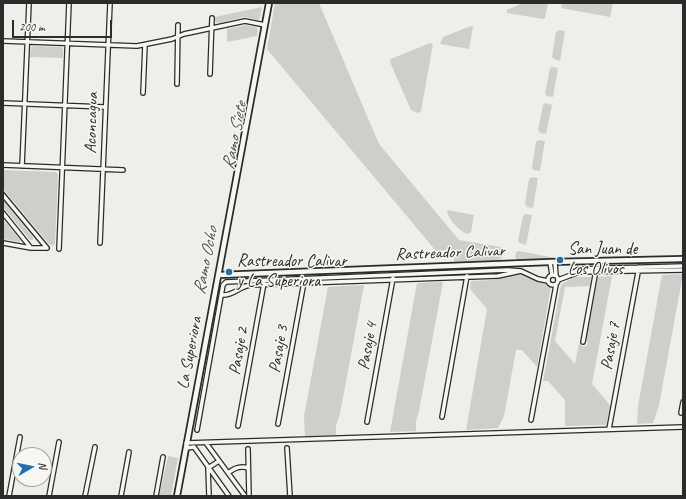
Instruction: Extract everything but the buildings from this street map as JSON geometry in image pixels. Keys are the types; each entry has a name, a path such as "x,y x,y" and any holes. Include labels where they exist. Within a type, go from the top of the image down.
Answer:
{"street":[{"path":"22,166 29,3"},
{"path":"59,249 69,3"},
{"name":"Aconcagua","path":"100,244 110,3"},
{"name":"La Superiora","path":"177,496 269,3"},
{"path":"210,74 212,18"},
{"path":"3,41 137,46 246,21 265,25"},
{"path":"176,84 178,25"},
{"path":"143,93 145,45"},
{"path":"3,103 105,107"},
{"path":"3,165 123,170"},
{"path":"3,195 47,248 32,248 3,243"},
{"path":"3,213 32,248"},
{"name":"Rastreador Calivar","path":"218,275 553,262 683,259"},
{"path":"548,281 549,277 552,275 553,262"},
{"path":"553,262 558,280"},
{"path":"531,420 558,280 579,272 596,270 683,266"},
{"path":"639,269 683,270"},
{"name":"Pasaje 7","path":"609,429 639,269"},
{"path":"222,295 230,295 244,286 264,282 508,270 521,271 548,281 551,285 556,285"},
{"path":"583,342 596,270"},
{"path":"198,430 223,285 226,282 304,283 393,280 498,276 521,271"},
{"path":"442,417 468,272"},
{"name":"Pasaje 4","path":"367,422 394,275"},
{"path":"552,275 556,276"},
{"name":"Pasaje 3","path":"278,424 305,279"},
{"name":"Pasaje 2","path":"238,426 264,282"},
{"path":"681,413 683,402"},
{"path":"186,446 206,443 683,427"},
{"path":"9,496 20,437"},
{"path":"49,496 59,442"},
{"path":"206,443 245,496"},
{"path":"186,446 194,447 229,496"},
{"path":"86,496 95,447"},
{"path":"287,448 290,496"},
{"path":"248,449 249,496"},
{"path":"121,496 129,452"},
{"path":"156,496 163,457"},
{"path":"208,468 219,461"},
{"path":"208,468 209,496"},
{"path":"228,473 236,468 248,468"}],"shaded area":[{"path":"275,3 319,3 379,144 459,240 501,247 503,250 502,258 499,260 454,262 455,250 436,251 267,49"},
{"path":"523,3 548,3 545,18 543,19 507,13 507,10"},
{"path":"562,3 613,3 610,17 561,8"},
{"path":"262,7 260,18 258,20 245,17 218,23 215,21 215,17"},
{"path":"246,25 256,27 258,30 257,36 227,42 227,29"},
{"path":"471,26 473,27 469,49 440,44 443,37"},
{"path":"559,30 565,31 560,61 552,57 556,32"},
{"path":"430,43 433,44 421,111 418,113 411,110 390,62 391,59"},
{"path":"33,46 61,47 63,49 63,58 30,57 31,48"},
{"path":"550,68 558,68 553,97 545,94"},
{"path":"545,103 552,105 546,134 540,133 538,130 543,105"},
{"path":"539,140 545,141 540,171 533,170 532,167 536,142"},
{"path":"3,170 56,172 58,174 55,243 53,246 49,244 3,189"},
{"path":"532,177 538,178 533,208 527,207 525,204 529,179"},
{"path":"3,200 33,237 33,240 30,240 3,207"},
{"path":"447,210 474,215 471,232 468,234 458,228 449,217"},
{"path":"525,214 532,215 526,245 518,241 523,216"},
{"path":"3,219 21,241 20,242 3,239"},
{"path":"519,251 560,259 518,260 515,257 516,252"},
{"path":"520,273 551,286 537,367 522,350 516,350 504,416 498,428 466,430 487,309 470,289 471,281 493,280"},
{"path":"683,274 659,405 653,423 637,424 638,406 662,275"},
{"path":"612,276 592,384 609,404 610,407 606,425 565,426 565,400 548,381 543,381 561,285 573,277 591,277 590,286 565,287 555,341 575,364 579,343 583,347 588,344 586,339 598,277"},
{"path":"443,282 416,421 416,431 390,432 417,283"},
{"path":"364,285 340,414 336,425 336,435 305,436 304,416 328,287"},
{"path":"168,456 178,458 171,496 159,496"}],"waterway":[{"name":"Ramo Siete","path":"221,273 272,3"},
{"name":"Ramo Ocho","path":"174,496 239,152"},
{"name":"Ramo Siete","path":"180,496 189,450"}],"place":[{"name":"San Juan de Los Olivos","path":"560,260"},
{"name":"Rastreador Calivar y La Superiora","path":"229,272"}]}
